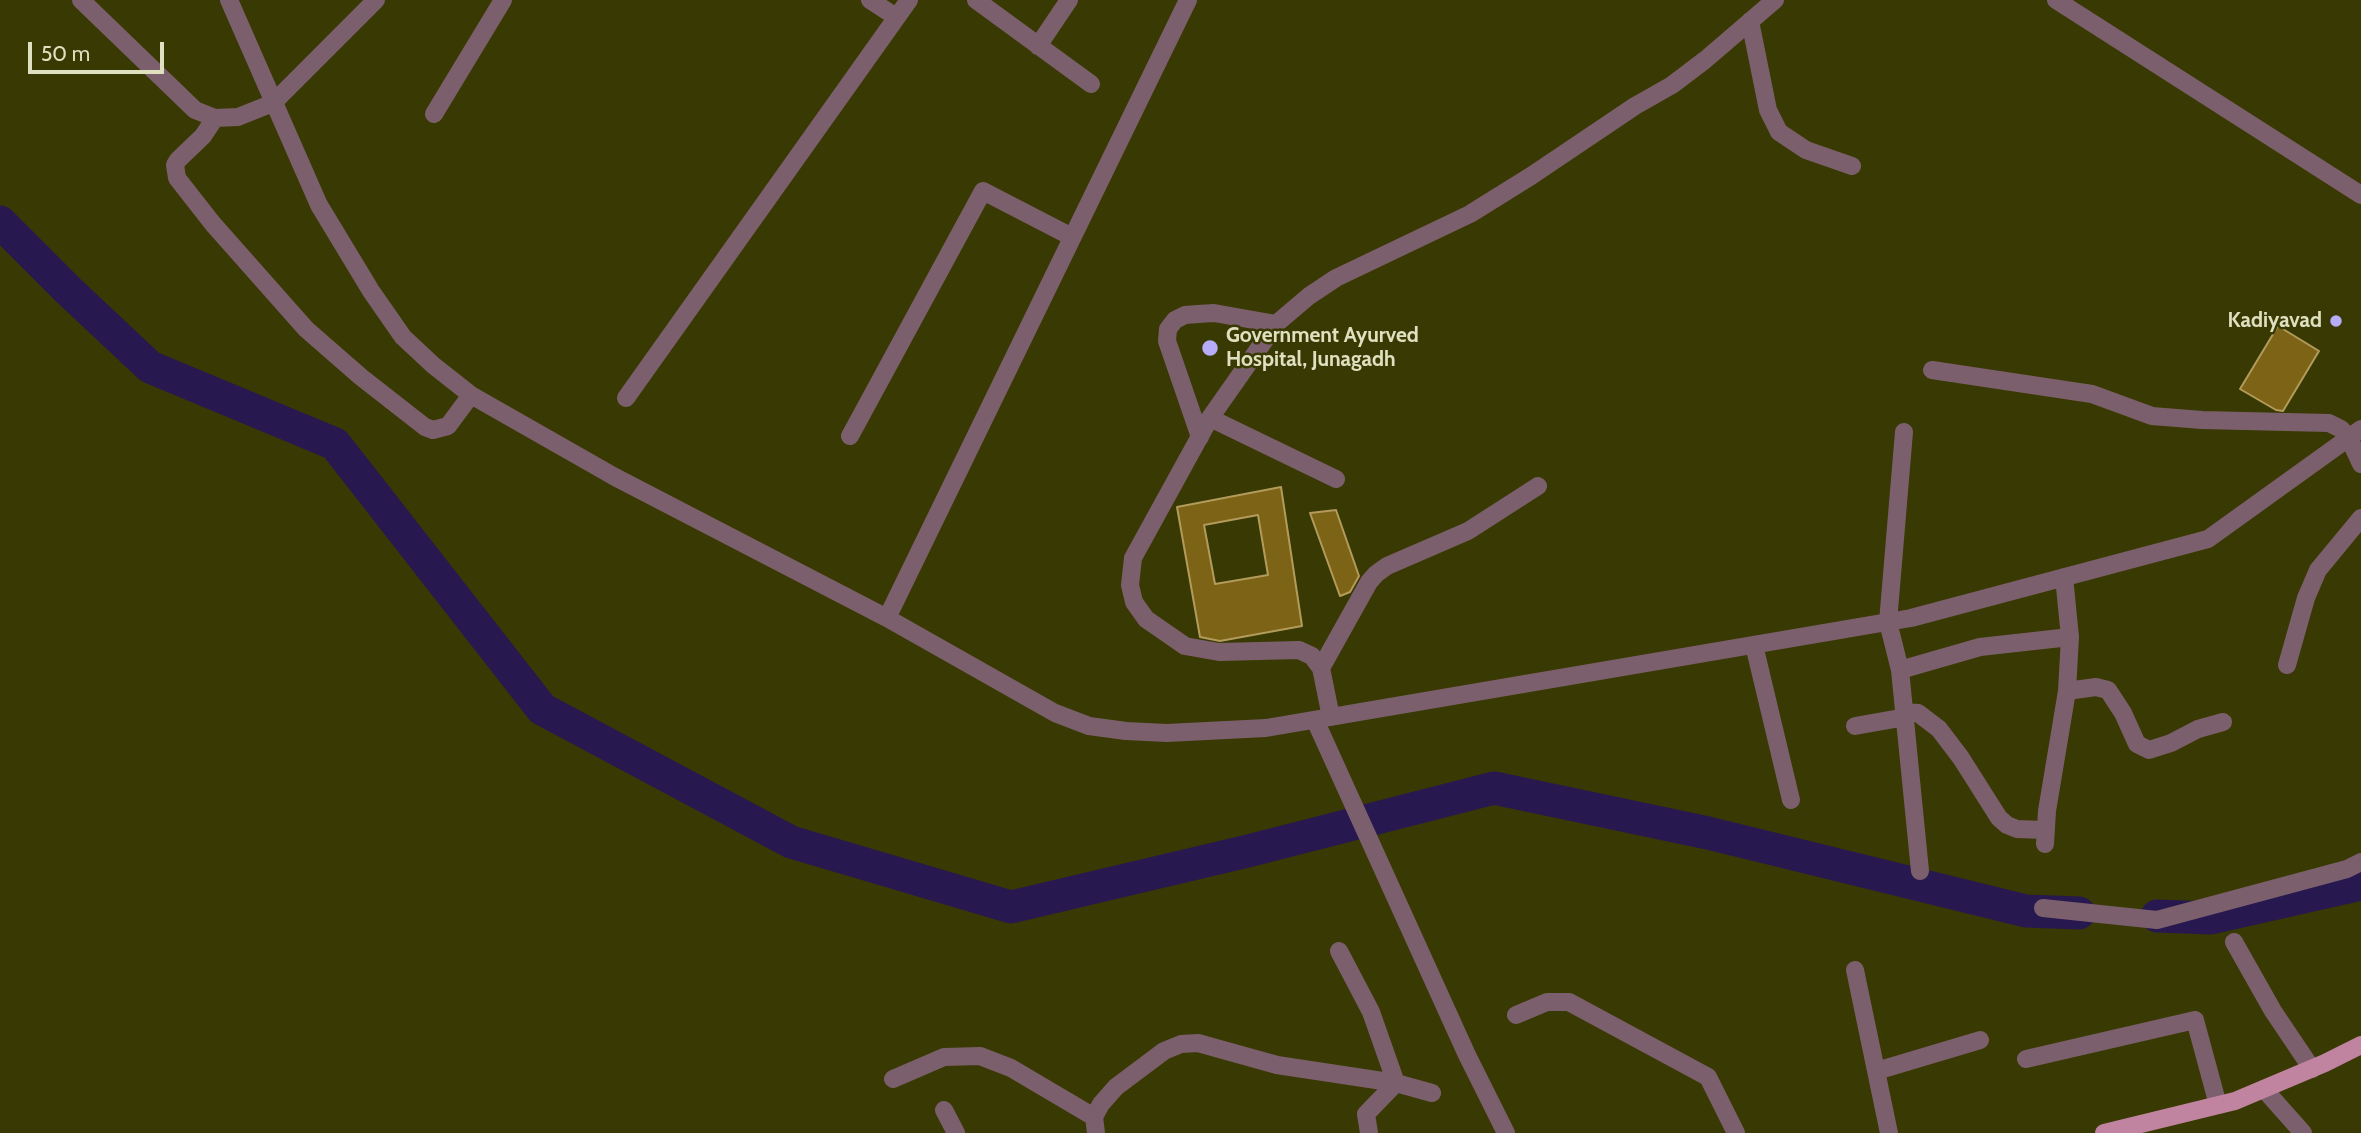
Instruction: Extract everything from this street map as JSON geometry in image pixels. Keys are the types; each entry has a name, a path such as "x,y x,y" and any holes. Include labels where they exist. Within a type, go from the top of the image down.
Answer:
{"main road":[{"path":"2105,1133 2235,1101 2361,1045"}],"street":[{"path":"80,0 195,110 215,118 238,117 273,103 376,0"},
{"path":"229,0 319,205 371,291 403,337 471,395 615,477 887,618 1055,713 1089,726 1167,733 1266,728 1911,618 2208,539 2355,434"},
{"path":"434,114 503,0"},
{"path":"870,0 896,17"},
{"path":"626,398 909,0"},
{"path":"976,0 1091,84"},
{"path":"1038,46 1069,0"},
{"path":"887,618 1188,0"},
{"path":"1321,668 1312,656 1299,650 1219,652 1185,646 1146,619 1134,601 1129,585 1133,558 1210,418 1276,324 1309,296 1336,278 1470,214 1531,176 1635,106 1672,85 1775,0"},
{"path":"2056,0 2361,194"},
{"path":"1750,21 1768,110 1779,132 1806,150 1852,166"},
{"path":"215,118 203,135 178,160 175,165 177,178 213,224 306,329 425,427 433,430 448,426 471,395"},
{"path":"850,436 983,191 1072,237"},
{"path":"1200,437 1167,341 1168,330 1175,320 1185,315 1214,313 1276,324"},
{"path":"1932,370 2092,394 2152,416 2329,423 2355,434"},
{"path":"1210,418 1336,479"},
{"path":"1904,432 1888,622 1900,670 1906,714 1920,871"},
{"path":"2355,434 2361,464"},
{"path":"1506,1133 1467,1055 1323,718 1321,668 1376,574 1387,566 1468,531 1538,486"},
{"path":"2287,665 2306,598 2318,570 2361,518"},
{"path":"1854,726 1918,713 1938,729 2007,825 2045,837 2067,691 2070,637 2064,577"},
{"path":"1900,670 1980,647 2070,637"},
{"path":"1754,645 1791,800"},
{"path":"2067,691 2096,687 2108,691 2123,713 2137,744 2149,750 2222,722"},
{"path":"2043,908 2157,920 2347,869 2361,862"},
{"path":"2234,942 2273,1011 2312,1069"},
{"path":"1339,951 1371,1012 1396,1083"},
{"path":"1855,970 1889,1133"},
{"path":"1516,1015 1547,1002 1569,1002 1708,1077 1736,1133"},
{"path":"2026,1059 2195,1020 2218,1105"},
{"path":"1876,1070 1980,1040"},
{"path":"893,1079 944,1057 980,1056 1011,1068 1095,1125 1101,1104 1116,1087 1164,1051 1181,1044 1198,1043 1277,1065 1396,1083 1432,1093"},
{"path":"1369,1133 1366,1114 1396,1083"},
{"path":"2264,1089 2304,1133"},
{"path":"944,1110 956,1133"}],"building":[{"path":"2278,326 2319,351 2283,411 2276,410 2240,389"},
{"path":"1281,487 1302,626 1220,641 1200,637 1177,507","holes":["1258,515 1268,575 1215,584 1204,525"]},
{"path":"1336,510 1359,576 1350,592 1340,596 1310,513"}],"waterway":[{"path":"0,222 150,367 335,444 542,709 791,842 1011,907 1248,851 1494,788 1708,833 2026,911 2079,913"},
{"path":"2157,916 2211,918 2361,884"}],"place":[{"name":"Kadiyavad","path":"2336,321"},
{"name":"Government Ayurved Hospital, Junagadh","path":"1210,348"}]}
